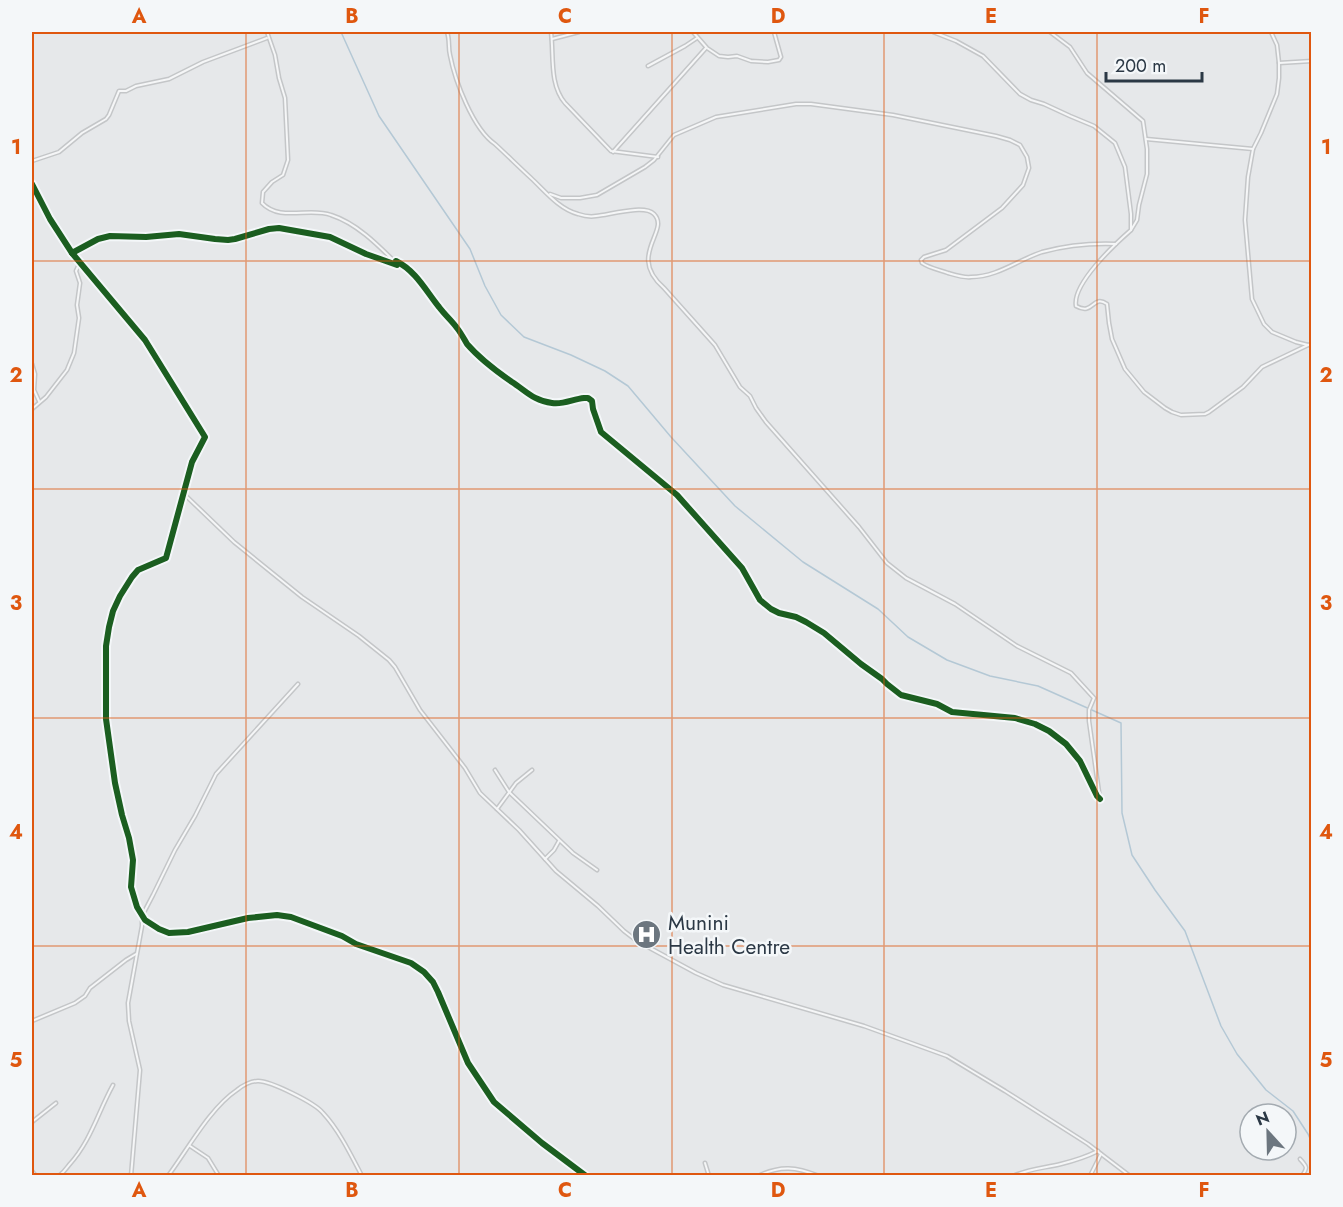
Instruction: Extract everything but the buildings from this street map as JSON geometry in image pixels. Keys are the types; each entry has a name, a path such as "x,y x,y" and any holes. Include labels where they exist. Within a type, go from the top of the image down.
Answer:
{"street":[{"path":"267,32 285,98 288,160 283,175 263,192 262,203 280,212 327,213 339,218 362,232 397,265"},
{"path":"397,265 396,261 408,268 422,283 467,344 482,359 528,395 556,404 584,398 592,401 601,432 677,495 742,568 760,600 771,609 796,617 824,633 901,694 937,704 952,712 1015,718 1049,731 1074,752 1096,796 1100,799 1088,713 1094,697 1071,673 1017,646 955,604 906,578 887,562 766,422 750,396 740,387 712,342 656,281 650,271 647,255 657,232 654,214 645,210 589,217 569,211 547,193 487,138 475,122 454,69 447,32"},
{"path":"551,32 555,83 559,94 572,111 613,152 658,157"},
{"path":"552,39 579,32"},
{"path":"693,32 706,48 714,53 724,57 737,56 751,62 779,60 781,53 774,32"},
{"path":"933,32 956,41 982,56 1020,94 1094,126 1115,143 1125,167 1131,230"},
{"path":"1050,32 1070,46 1087,73 1144,124 1147,174 1137,220 1131,230 1094,267 1075,301 1076,306 1084,309 1088,309 1099,301 1107,304 1112,339 1125,369 1144,392 1172,412 1181,415 1205,414 1243,387 1262,367 1310,344"},
{"path":"1271,32 1277,45 1279,63 1277,94 1262,133 1253,149 1248,177 1245,220 1252,299 1264,324 1272,332 1290,340 1310,344"},
{"path":"32,161 59,152 82,133 106,119 119,91 169,79 203,62 268,38"},
{"path":"648,66 697,38"},
{"path":"613,152 706,48"},
{"path":"1279,63 1311,61"},
{"path":"547,193 561,198 589,197 606,190 640,171 658,157 674,135 716,117 778,106 811,104 904,118 1010,140 1020,145 1029,163 1023,185 1002,208 946,250 924,257 921,260 926,266 971,278 1004,269 1040,253 1068,246 1093,243 1116,244"},
{"path":"1146,139 1253,149"},
{"path":"32,184 50,219 72,253 145,340 204,434 204,440 192,462 166,558 138,570 132,577 113,611 106,646 107,731 115,783 133,860 131,887 141,915 142,926 128,1003 129,1021 140,1070 131,1176"},
{"path":"72,253 110,236 139,237 179,234 228,240 279,228 330,237 366,254 397,265"},
{"path":"32,410 67,370 74,352 79,318 76,305 80,283 76,271 80,262"},
{"path":"32,364 35,372 34,390 40,402"},
{"path":"184,494 234,542 302,597 389,660 420,710 465,768 478,789 556,871 598,906 624,932 696,973 723,985 864,1026 947,1056 1098,1151 1130,1176"},
{"path":"141,915 216,774 298,684"},
{"path":"495,770 509,792 559,841 597,870"},
{"path":"497,809 521,778 532,770"},
{"path":"545,858 554,850 559,841"},
{"path":"141,915 145,920 169,933 188,932 248,918 277,915 291,917 342,936 356,944 411,963 433,982 468,1063 494,1102 585,1176"},
{"path":"32,1020 75,1003 85,996 90,988 137,954"},
{"path":"168,1176 206,1122 227,1097 238,1088 258,1081 285,1090 323,1113 362,1176"},
{"path":"59,1176 82,1150 113,1084"},
{"path":"32,1122 56,1103"},
{"path":"190,1146 208,1158 219,1176"},
{"path":"1013,1176 1022,1172 1060,1165 1098,1151"},
{"path":"1090,1176 1101,1154"},
{"path":"1300,1159 1307,1169 1302,1176"},
{"path":"705,1163 709,1176"},
{"path":"758,1176 777,1168 788,1168 803,1170 819,1176"},
{"path":"32,1171 36,1176"}],"waterway":[{"path":"341,32 379,116 470,249 485,286 501,315 524,337 605,371 628,386 671,437 735,506 803,562 878,609 908,637 947,660 990,676 1038,686 1121,723 1122,813 1132,855 1185,931 1221,1026 1237,1054 1266,1090 1293,1111 1312,1143"}],"cycle path":[{"path":"32,184 50,219 72,253 145,340 205,437 192,462 166,558 138,570 132,577 113,611 106,646 106,719 115,783 133,860 131,887 137,907 145,920 169,933 188,932 248,918 277,915 291,917 342,936 356,944 411,963 433,982 468,1063 494,1102 542,1143 586,1176"},
{"path":"72,253 98,239 110,236 146,237 179,234 228,240 279,228 330,237 366,254 397,265 396,261 415,276 455,325 467,344 488,365 506,378 530,395 546,402 560,403 584,398 592,401 601,432 677,495 742,568 760,600 771,609 796,617 824,633 901,695 937,704 952,712 1015,718 1049,731 1066,744 1080,761 1100,799"}],"place":[{"name":"Munini Health Centre","path":"647,935"}]}
